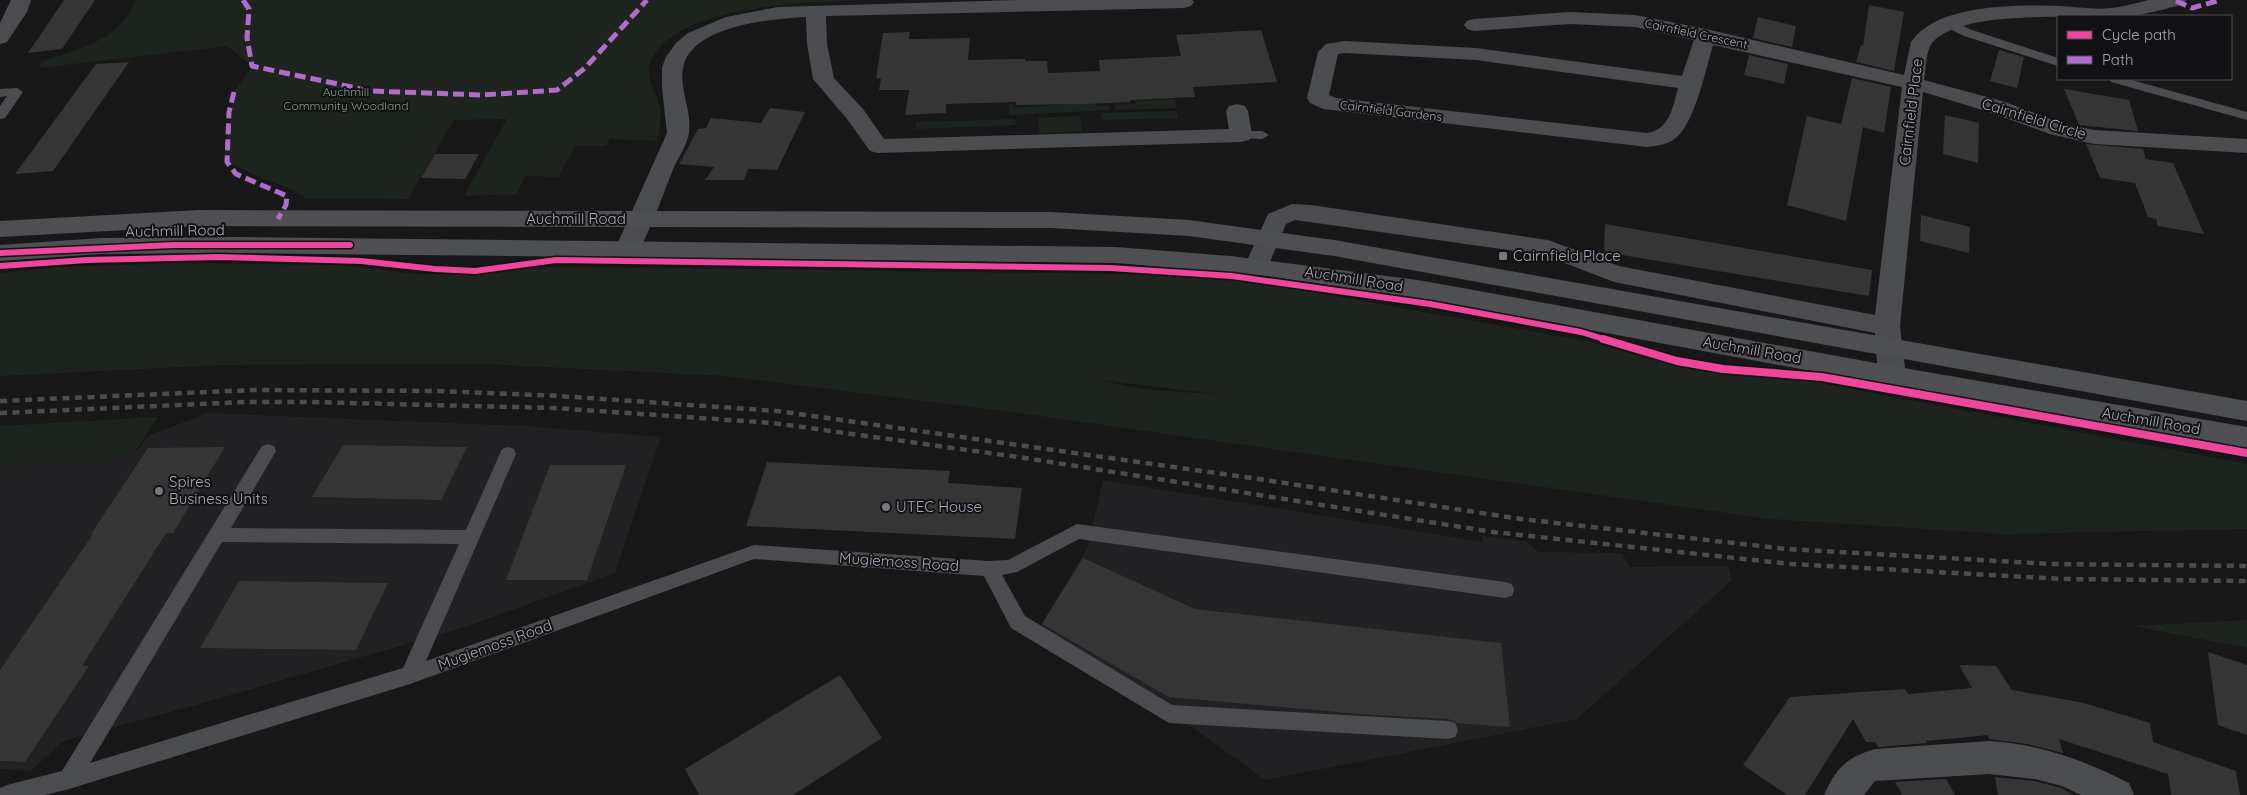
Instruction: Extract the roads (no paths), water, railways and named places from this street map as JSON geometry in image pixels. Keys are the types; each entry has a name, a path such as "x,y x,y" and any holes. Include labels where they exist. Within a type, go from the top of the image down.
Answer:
{"main road":[{"name":"Auchmill Road","path":"0,229 132,220 199,218 1061,220 1148,224 1268,238 1888,337 2247,411"},
{"name":"Auchmill Road","path":"0,253 173,244 404,245 1116,255 1257,265 1427,291 1892,376 2247,438"}],"street":[{"path":"0,38 17,12 21,0"},
{"name":"Cairnfield Place","path":"1892,376 1888,337 1913,84 1920,42 1933,30 1947,23 1986,14 2110,14 2130,5 2176,0"},
{"name":"Auchmill Road","path":"627,249 642,219 678,133 679,119 670,72 674,60 683,47 699,34 742,19 816,12 1119,2 1184,2"},
{"path":"816,12 817,44 824,79 855,114 878,146 1252,135 1237,111"},
{"name":"Cairnfield Crescent","path":"1474,25 1570,18 1605,18 1635,21 1706,35 1913,84"},
{"name":"Cairnfield Gardens","path":"1690,83 1476,54 1345,47 1333,48 1328,52 1318,98 1344,106 1660,140 1673,130 1677,123 1706,35"},
{"name":"Cairnfield Circle","path":"1913,84 1994,106 2058,130 2094,137 2247,146"},
{"name":"Auchmill Road","path":"1257,265 1279,216 1292,212 1321,214 1548,248 1614,274 1888,337"},
{"path":"1842,795 1862,769 1876,765 1978,758 2030,761 2058,768 2116,795"}],"lane":[{"path":"1947,23 1968,33 2057,62"},
{"path":"2120,80 2247,116"},
{"path":"0,93 18,92 0,115"},
{"path":"69,779 268,451"},
{"path":"410,675 508,454"},
{"name":"Mugiemoss Road","path":"7,795 69,779 410,675 754,552 989,569 1011,568 1077,531 1504,590"},
{"path":"217,535 471,537"},
{"path":"989,569 1018,622 1170,714 1448,730"}],"railway":[{"path":"0,401 253,390 438,391 560,396 777,411 1265,480 1521,519 1787,549 2051,564 2247,566"},
{"path":"0,413 245,402 310,402 554,408 773,423 1025,458 1493,532 1791,564 2063,579 2247,581"}],"place":[{"name":"Cairnfield Place","path":"1503,256"},
{"name":"Spires Business Units","path":"159,491"},
{"name":"UTEC House","path":"886,507"}],"park label":[{"name":"Auchmill Community Woodland","path":"346,99"}]}
